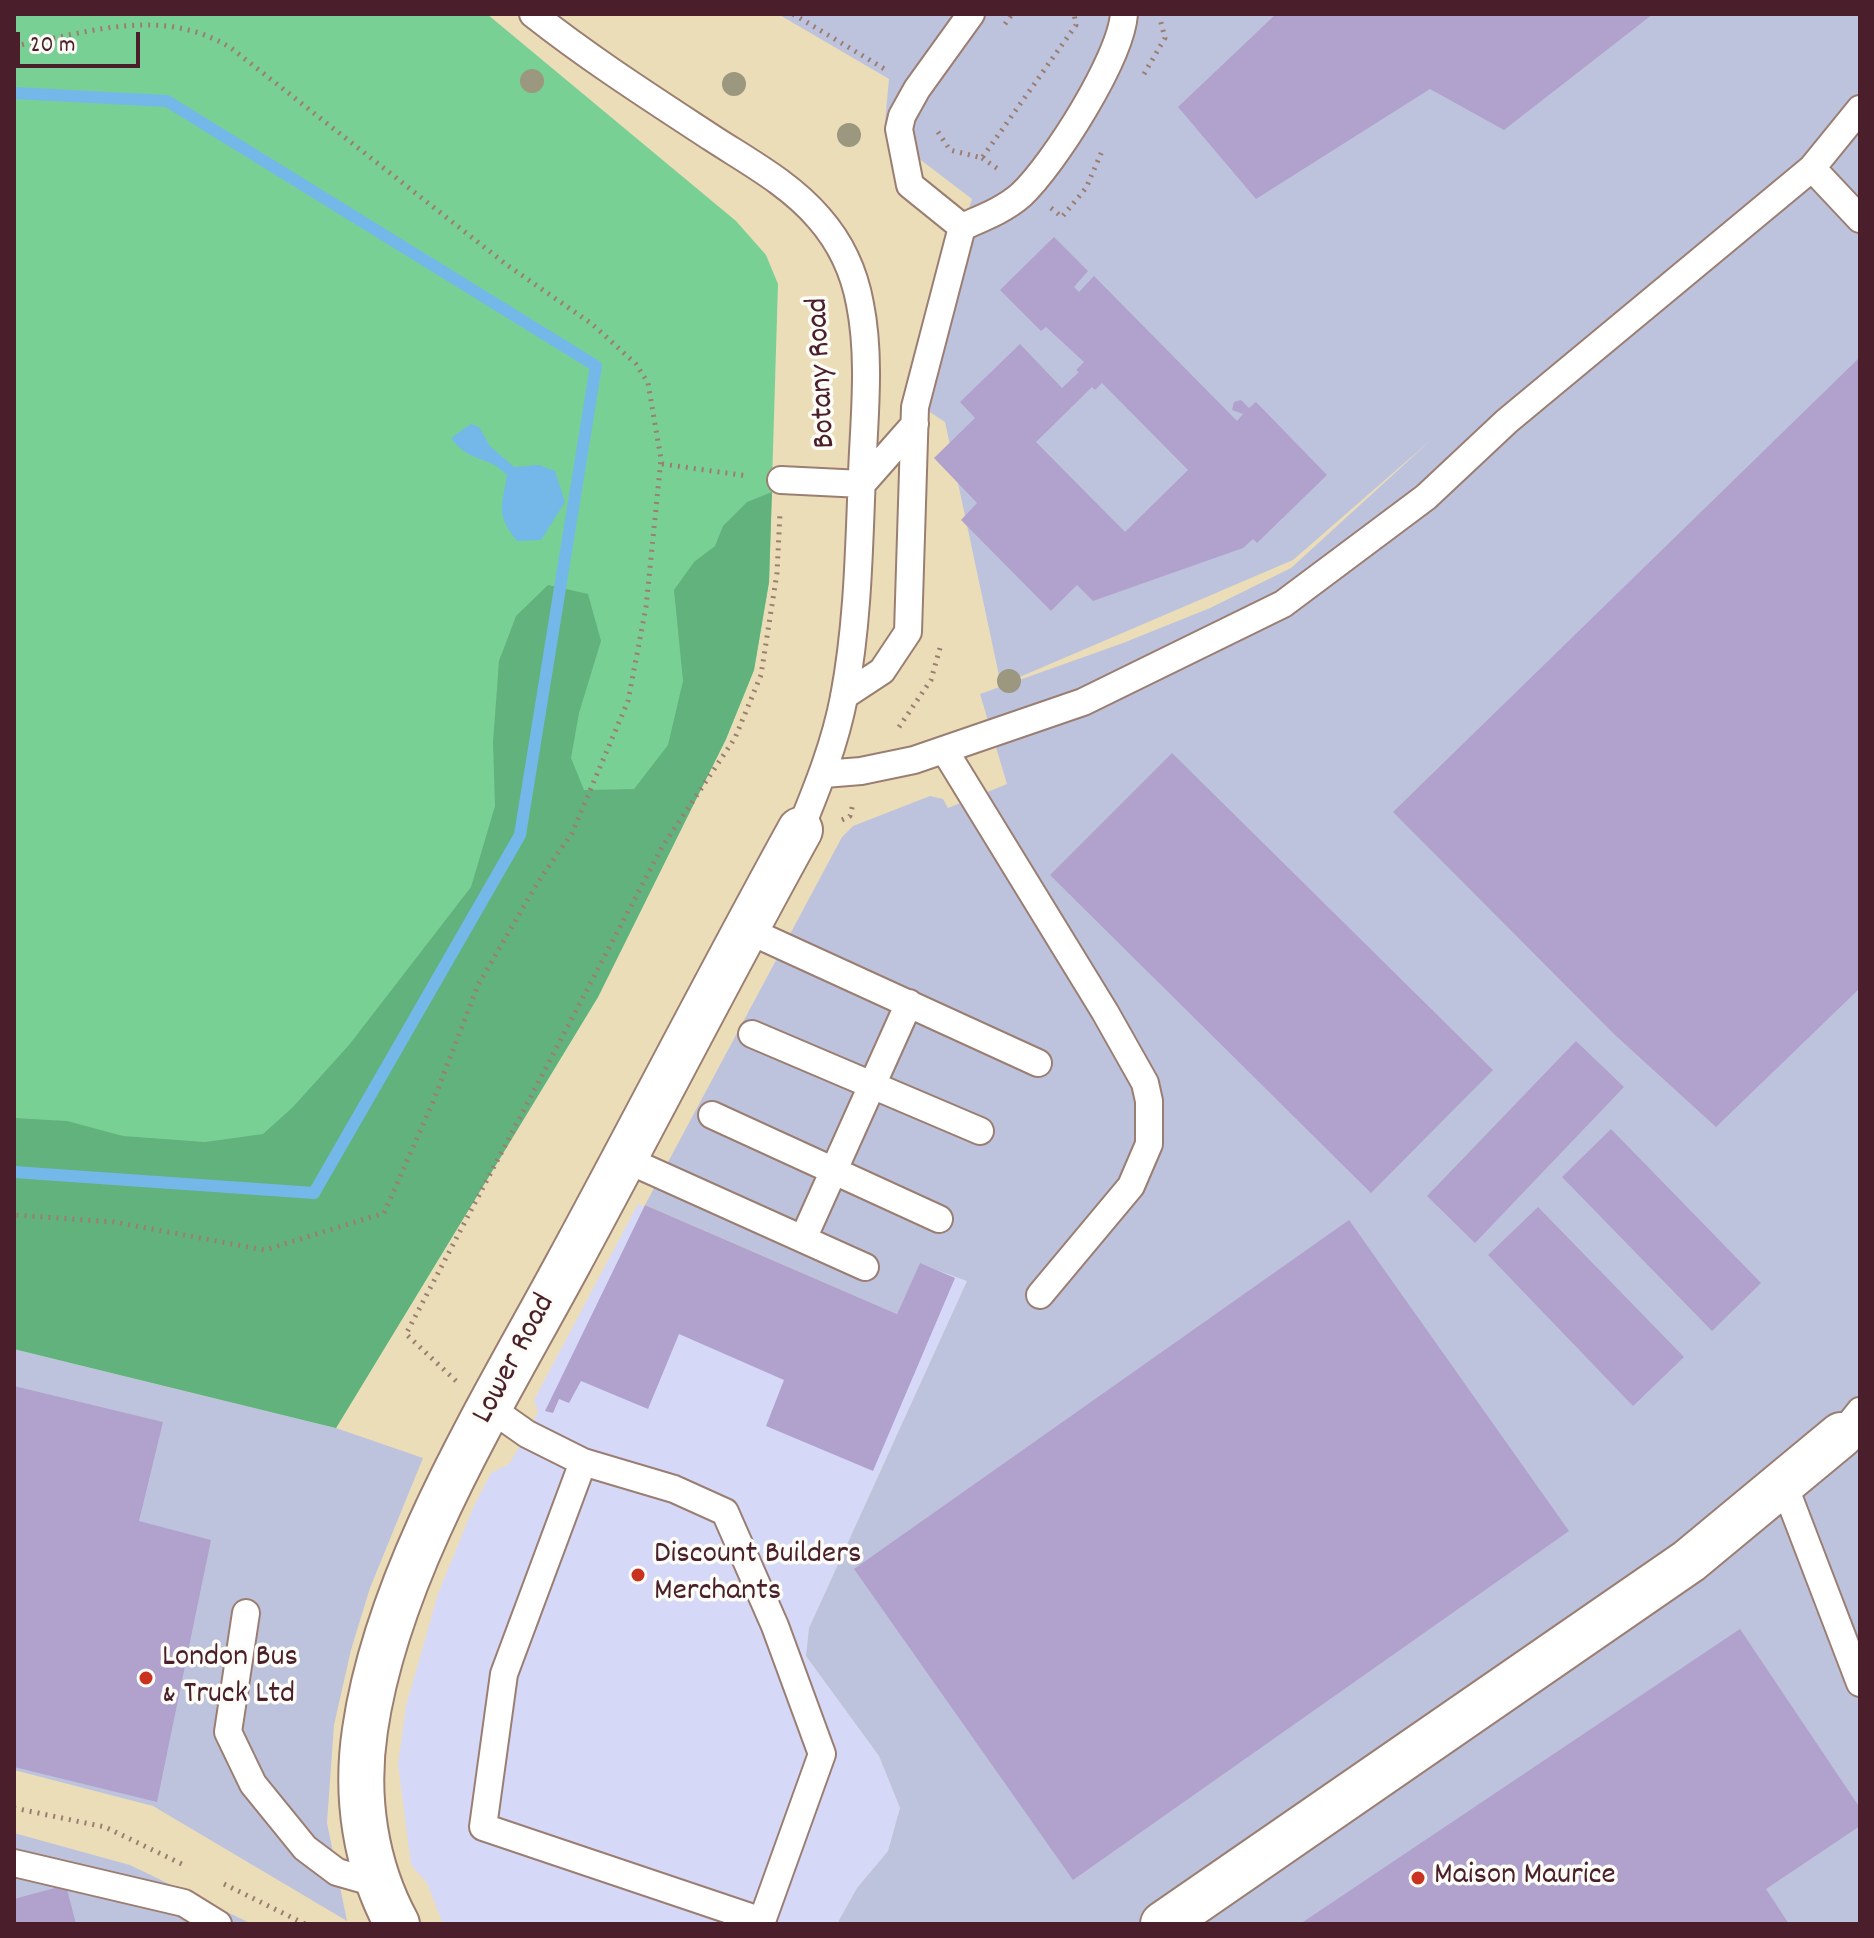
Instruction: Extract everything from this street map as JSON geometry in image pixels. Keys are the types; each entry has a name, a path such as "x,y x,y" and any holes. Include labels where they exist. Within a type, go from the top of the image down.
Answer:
{"street":[{"name":"Lower Road","path":"397,1924 379,1884 366,1836 361,1789 370,1704 401,1596 490,1408 800,830"},
{"path":"1163,1924 1689,1561 1850,1423"}],"lane":[{"name":"Botany Road","path":"533,14 640,91 786,186 834,238 850,269 862,321 865,410 856,608 844,696 824,774 800,830"},
{"path":"962,227 916,192 908,179 899,129 902,116 917,89 971,14"},
{"path":"844,696 882,671 908,632 915,407 962,227 1008,205 1027,189 1085,107 1114,55 1124,14"},
{"path":"824,774 861,771 945,751 1083,702 1283,604 1426,497 1507,421 1812,168 1860,109"},
{"path":"1812,168 1860,219"},
{"path":"781,480 862,484 915,424"},
{"path":"945,751 1105,1012 1145,1083 1149,1101 1149,1144 1131,1186 1040,1295"},
{"path":"745,929 1038,1063"},
{"path":"803,1239 909,1003"},
{"path":"752,1034 980,1131"},
{"path":"712,1115 939,1219"},
{"path":"625,1159 865,1267"},
{"path":"490,1408 527,1434 583,1462 674,1489 725,1512 775,1626 822,1754 762,1921 483,1827 504,1674 583,1462"},
{"path":"1783,1482 1860,1683"},
{"path":"246,1613 228,1732 253,1784 305,1848 337,1872 379,1884"},
{"path":"14,1863 184,1903 218,1924"}],"path":[{"path":"793,14 917,89"},
{"path":"937,121 940,140 950,150 982,158 1076,25 1074,14"},
{"path":"14,46 117,27 165,23 202,31 231,48 507,265 592,324 636,364 648,383 662,464 646,607 628,701 572,833 530,895 478,985 433,1102 384,1213 265,1250 114,1222 14,1215"},
{"path":"437,1365 406,1334 662,847 735,738 761,675 777,573 781,480 662,464"},
{"path":"14,1808 105,1827 201,1873"},
{"path":"215,1879 305,1924"}],"shaded area":[{"path":"778,14 1860,14 1860,1924 837,1924 857,1888 888,1851 900,1808 879,1756 806,1656 809,1628 967,1281 920,1264 897,1314 645,1205 842,837 853,826 930,796 943,799 948,808 1007,784 980,694 1210,608 1291,568 1431,440 1293,560 1001,685 945,422 905,396 972,199 884,132 889,79"},
{"name":"Discount Builders Merchants","path":"638,1204 897,1314 920,1263 967,1281 809,1628 806,1656 879,1756 900,1808 888,1851 857,1888 837,1924 443,1924 427,1883 411,1865 398,1764 406,1706 438,1594 473,1508 491,1473 509,1464 527,1434 538,1412 534,1400"},
{"path":"14,1349 336,1428 423,1458 370,1588 351,1650 334,1725 327,1823 347,1921 153,1806 14,1770"},
{"path":"14,1833 130,1865 252,1924 14,1924"}],"green space":[{"path":"14,14 487,14 736,221 766,255 778,284 769,582 754,670 726,739 598,997 336,1428 14,1349"},
{"path":"772,492 769,582 754,670 726,739 598,997 336,1428 14,1349 14,1118 67,1121 123,1136 205,1142 263,1134 293,1107 349,1045 471,887 495,806 493,742 499,661 516,616 548,585 588,594 601,641 579,713 571,758 584,790 634,789 668,745 683,681 674,590 694,562 715,546 723,526 747,502"}],"water":[{"path":"471,424 479,427 490,446 514,467 539,465 555,471 565,502 541,540 517,541 505,523 502,510 507,475 493,464 465,452 451,438"}],"building":[{"path":"1276,14 1653,14 1504,130 1430,89 1256,199 1178,107"},
{"path":"1054,237 1088,271 1074,287 1079,292 1094,276 1237,421 1243,414 1232,410 1234,402 1241,400 1249,408 1256,402 1327,475 1257,543 1253,539 1243,548 1093,601 1077,585 1051,611 961,520 977,503 934,458 975,418 960,402 1020,344 1062,388 1079,372 1076,370 1084,362 1046,327 1041,331 1000,290","holes":["1102,383 1188,470 1125,532 1036,442 1092,387 1095,390"]},
{"path":"1860,357 1860,988 1716,1127 1615,1035 1393,812"},
{"path":"1172,753 1493,1070 1371,1193 1050,875"},
{"path":"1576,1041 1624,1087 1475,1243 1427,1196"},
{"path":"1611,1129 1761,1283 1712,1331 1562,1177"},
{"path":"645,1205 897,1314 920,1263 955,1278 873,1471 766,1426 784,1380 679,1334 648,1409 581,1381 569,1403 559,1399 553,1413 545,1411"},
{"path":"1538,1207 1684,1357 1633,1406 1488,1255"},
{"path":"1349,1220 1569,1531 1073,1880 854,1569"},
{"path":"14,1386 163,1422 139,1521 211,1540 157,1802 14,1767"},
{"path":"1740,1629 1860,1808 1860,1826 1766,1889 1789,1924 1300,1924"},
{"path":"66,1885 76,1924 14,1924 14,1899"}],"waterway":[{"path":"14,93 167,101 596,366 520,835 314,1193 14,1172"}],"place":[{"name":"Discount Builders Merchants","path":"638,1575"},
{"name":"London Bus & Truck Ltd","path":"146,1678"},
{"name":"Maison Maurice","path":"1418,1878"}]}
